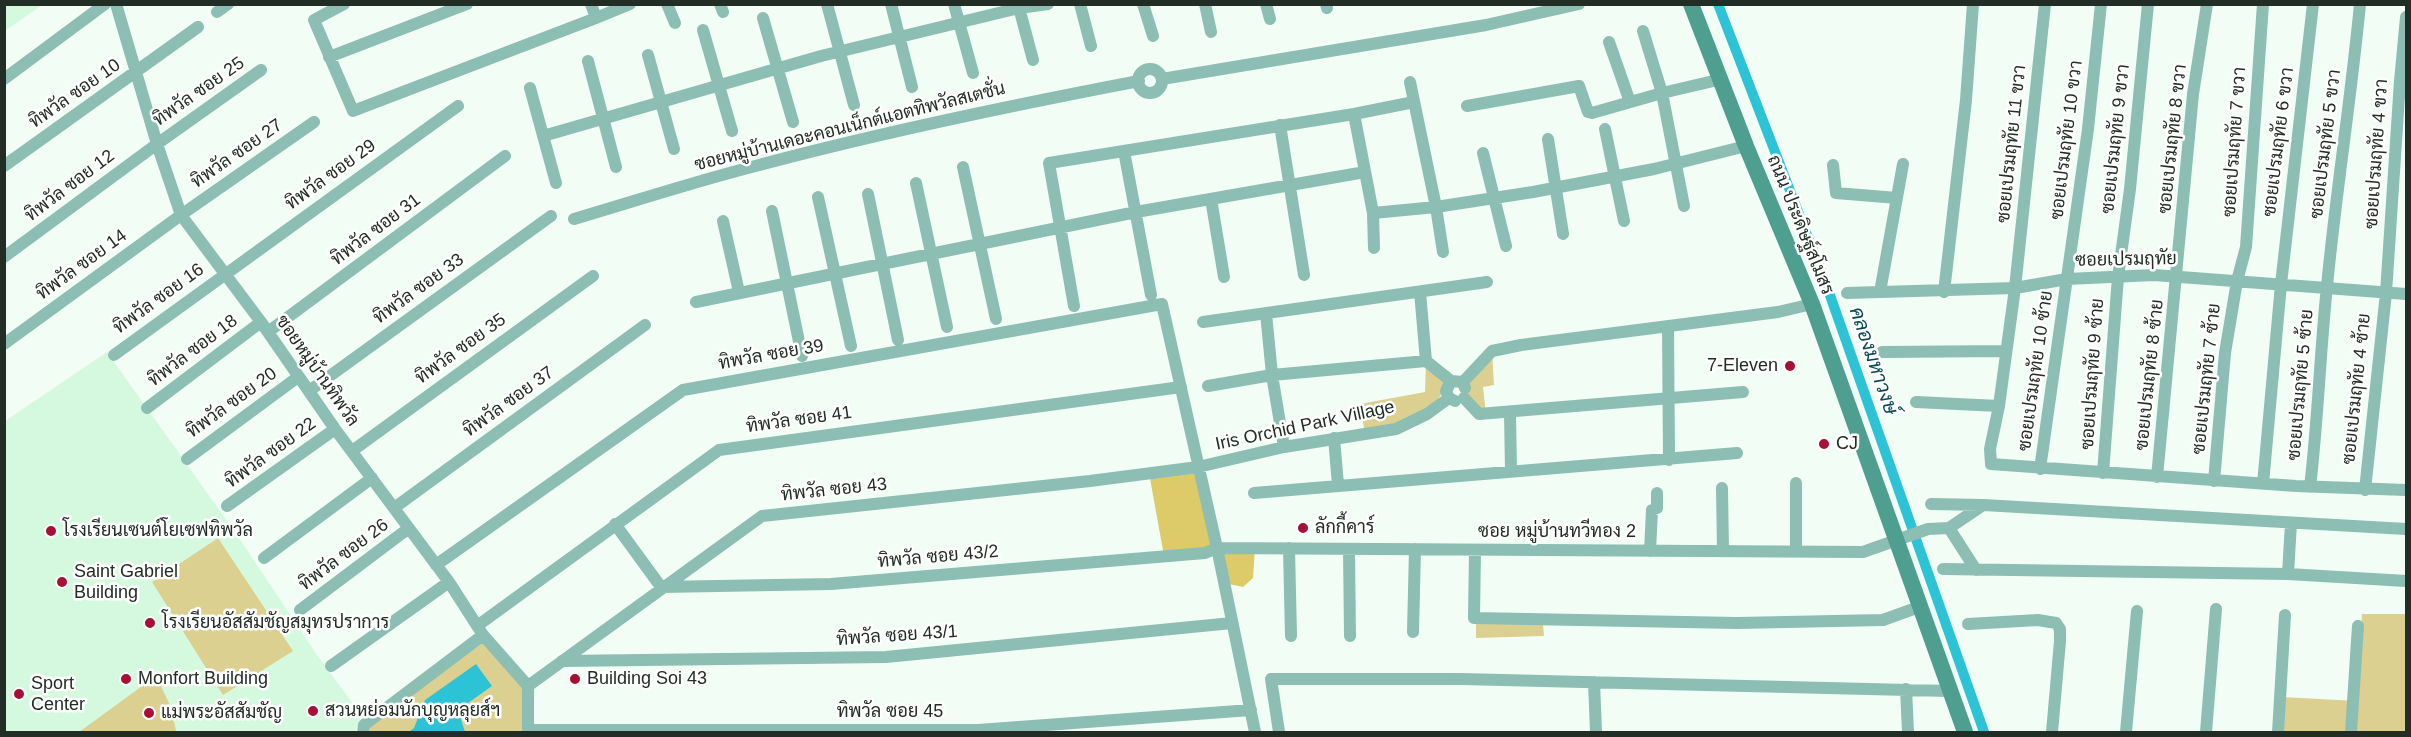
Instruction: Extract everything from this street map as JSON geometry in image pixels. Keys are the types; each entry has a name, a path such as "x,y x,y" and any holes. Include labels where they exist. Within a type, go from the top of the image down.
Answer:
{"street":[{"path":"4,79 105,4"},
{"name":"ซอยหมู่บ้านทิพวัล","path":"116,4 138,72 157,144 182,215 335,429 449,582 480,630 528,686"},
{"path":"217,12 228,4"},
{"path":"344,4 314,20 353,111 630,4"},
{"path":"329,57 467,4"},
{"path":"591,4 596,18"},
{"path":"667,4 675,23"},
{"path":"827,4 854,105"},
{"path":"891,4 912,87"},
{"path":"954,4 973,73"},
{"path":"543,136 778,68 1019,6 1048,4"},
{"path":"1080,4 1092,46"},
{"path":"1143,4 1153,36"},
{"path":"1205,4 1211,32"},
{"path":"1266,4 1270,19"},
{"name":"ซอยหมู่บ้านเดอะคอนเน็กต์แอตทิพวัลสเตชั่น","path":"574,219 803,154 1012,105 1139,81 1144,91 1152,92 1159,89 1162,79 1486,25 1579,4"},
{"name":"ถนน ประดิษฐ์สโมสร","path":"1692,4 1746,146 1812,304 1900,540 1919,607 1965,732"},
{"path":"1944,292 1966,100 1973,4"},
{"name":"ซอยเปรมฤทัย 11 ขวา","path":"2040,469 1994,465 1990,461 2015,288 2045,4"},
{"name":"ซอยเปรมฤทัย 10 ขวา","path":"2067,279 2088,129 2101,4"},
{"name":"ซอยเปรมฤทัย 9 ขวา","path":"2118,277 2130,189 2148,4"},
{"name":"ซอยเปรมฤทัย 8 ขวา","path":"2178,277 2193,94 2206,4"},
{"name":"ซอยเปรมฤทัย 7 ขวา","path":"2237,281 2246,247 2263,4"},
{"name":"ซอยเปรมฤทัย 6 ขวา","path":"2281,284 2313,4"},
{"name":"ซอยเปรมฤทัย 5 ขวา","path":"2326,287 2360,4"},
{"path":"1019,6 1033,60"},
{"name":"ซอยเปรมฤทัย 4 ขวา","path":"2386,293 2406,17"},
{"path":"763,18 793,122"},
{"name":"ทิพวัล ซอย 10","path":"4,166 198,27"},
{"path":"703,30 732,131"},
{"path":"1643,31 1662,93 1684,206"},
{"path":"1609,42 1630,102"},
{"path":"648,55 674,149"},
{"path":"588,60 616,167"},
{"name":"ทิพวัล ซอย 25","path":"157,144 261,70"},
{"path":"1467,106 1580,86 1590,113 1722,79"},
{"path":"1410,82 1443,252"},
{"path":"530,88 556,183"},
{"path":"1074,306 1048,163 1354,114 1414,102"},
{"name":"ทิพวัล ซอย 29","path":"225,273 458,106"},
{"path":"1354,114 1373,213 1374,248"},
{"name":"ทิพวัล ซอย 27","path":"182,215 314,122"},
{"path":"1280,125 1304,275"},
{"path":"1605,129 1624,221"},
{"path":"1548,140 1563,234"},
{"name":"ทิพวัล ซอย 12","path":"4,257 157,144"},
{"path":"1373,213 1436,207 1556,187 1654,169 1746,146"},
{"path":"1124,151 1151,295"},
{"path":"1483,153 1506,246"},
{"name":"ทิพวัล ซอย 31","path":"264,327 505,156"},
{"path":"1880,292 1903,164"},
{"path":"1833,165 1836,193 1897,198"},
{"path":"963,167 996,319"},
{"path":"696,302 1136,212 1365,172"},
{"path":"916,183 946,327"},
{"path":"868,195 898,340"},
{"path":"818,197 851,346"},
{"path":"1211,199 1224,277"},
{"path":"772,211 802,356"},
{"name":"ทิพวัล ซอย 14","path":"4,344 182,215"},
{"name":"ทิพวัล ซอย 33","path":"309,391 551,216"},
{"path":"723,221 739,292"},
{"name":"ทิพวัล ซอย 16","path":"114,355 225,273"},
{"name":"ทิพวัล ซอย 35","path":"352,451 592,276"},
{"name":"ซอยเปรมฤทัย 9 ซ้าย","path":"2103,473 2118,277"},
{"name":"ซอยเปรมฤทัย","path":"1847,293 1944,292 2015,288 2067,279 2178,277 2406,294"},
{"name":"ซอยเปรมฤทัย 8 ซ้าย","path":"2157,477 2178,277"},
{"name":"ซอยเปรมฤทัย 10 ซ้าย","path":"2040,469 2067,279"},
{"name":"ซอยเปรมฤทัย 7 ซ้าย","path":"2214,481 2225,353 2237,281"},
{"path":"1203,322 1487,282"},
{"path":"2263,484 2281,284"},
{"name":"ซอยเปรมฤทัย 5 ซ้าย","path":"2310,487 2317,430 2326,287"},
{"path":"1420,292 1426,361"},
{"name":"ซอยเปรมฤทัย 4 ซ้าย","path":"2365,489 2386,293"},
{"path":"1464,398 1456,401 1449,398 1446,391 1492,351 1521,345 1778,312 1812,304"},
{"name":"ทิพวัล ซอย 39","path":"436,565 682,390 1163,305 1181,387"},
{"path":"1266,313 1272,375 1284,447"},
{"name":"ทิพวัล ซอย 37","path":"394,508 645,325"},
{"path":"1668,326 1670,460"},
{"name":"ทิพวัล ซอย 18","path":"147,408 264,327"},
{"path":"1882,352 2006,351"},
{"path":"1208,386 1272,375 1426,361 1466,390 1464,398"},
{"name":"ทิพวัล ซอย 20","path":"187,459 298,377"},
{"path":"1181,387 1255,732"},
{"name":"ทิพวัล ซอย 41","path":"364,729 480,630 615,524 719,450 1181,387"},
{"path":"1464,398 1479,414 1743,392"},
{"name":"Iris Orchid Park Village","path":"1198,467 1284,447 1396,429 1427,414 1449,398"},
{"path":"1916,402 1999,406"},
{"path":"1510,413 1512,472"},
{"name":"ทิพวัล ซอย 22","path":"227,506 335,429"},
{"path":"1334,438 1338,485"},
{"path":"1254,493 1737,453"},
{"name":"ทิพวัล ซอย 43","path":"528,686 763,515 1090,481 1198,467"},
{"path":"2040,469 2310,487 2406,490"},
{"path":"264,558 372,478"},
{"path":"1796,483 1796,551"},
{"path":"1722,488 1723,551"},
{"path":"1650,551 1652,510 1657,508 1657,493"},
{"path":"1931,504 2406,529"},
{"path":"1976,570 1949,528 1983,505"},
{"path":"2288,574 2291,523"},
{"path":"615,524 661,587"},
{"name":"ทิพวัล ซอย 26","path":"300,610 409,528"},
{"name":"ซอย หมู่บ้านทวีทอง 2","path":"1217,548 1863,552 1928,529 1949,528"},
{"name":"ทิพวัล ซอย 43/2","path":"661,587 831,584 1205,553 1217,548"},
{"path":"1289,548 1291,636"},
{"path":"1350,549 1350,636"},
{"path":"1413,632 1415,549"},
{"path":"1475,550 1474,618 1737,623 1883,620 1919,607"},
{"path":"1943,569 2288,574 2406,581"},
{"path":"331,666 449,582"},
{"path":"2206,732 2216,609"},
{"path":"2126,732 2137,611"},
{"path":"2278,732 2285,615"},
{"path":"1968,624 2038,620 2056,623 2060,629 2060,641 2052,732"},
{"name":"ทิพวัล ซอย 43/1","path":"562,661 886,657 1232,623"},
{"path":"2351,732 2358,626"},
{"path":"1279,732 1271,679 1594,682 1949,691"},
{"path":"1594,682 1596,732"},
{"path":"528,686 528,731"},
{"path":"1906,689 1908,732"},
{"name":"ทิพวัล ซอย 45","path":"528,731 978,730 1251,710"}],"shaded area":[{"path":"5,4 42,4 42,5 5,31"},
{"path":"1492,351 1494,385 1483,387 1486,414 1464,398 1463,382"},
{"name":"โรงเรียนอัสสัมชัญสมุทรปราการ","path":"107,352 362,716 355,732 5,732 5,421"},
{"path":"1426,361 1451,381 1427,414 1365,434 1360,404 1425,392"},
{"path":"1198,467 1217,548 1255,548 1253,578 1243,587 1224,583 1217,549 1164,556 1149,473"},
{"path":"218,538 293,651 223,695 152,582"},
{"path":"2362,614 2406,614 2406,732 2281,732 2283,697 2356,701"},
{"path":"1476,621 1543,624 1544,636 1476,638"},
{"path":"483,635 528,686 528,732 364,732"},
{"path":"156,676 171,707 176,731 79,732"}],"water":[{"path":"476,664 492,686 458,710 465,732 409,732 414,728 425,700"}],"waterway":[{"name":"คลองมหาวงษ์","path":"1718,4 1826,284 1984,732"}],"place":[{"name":"7-Eleven","path":"1790,366"},
{"name":"CJ","path":"1824,444"},
{"name":"ลักกี้คาร์","path":"1303,528"},
{"name":"โรงเรียนเซนต์โยเซฟทิพวัล","path":"51,531"},
{"name":"Saint Gabriel Building","path":"62,582"},
{"name":"โรงเรียนอัสสัมชัญสมุทรปราการ","path":"150,623"},
{"name":"Monfort Building","path":"126,679"},
{"name":"Building Soi 43","path":"575,679"},
{"name":"Sport Center","path":"19,694"},
{"name":"สวนหย่อมนักบุญหลุยส์ฯ","path":"313,711"},
{"name":"แม่พระอัสสัมชัญ","path":"149,713"}]}
